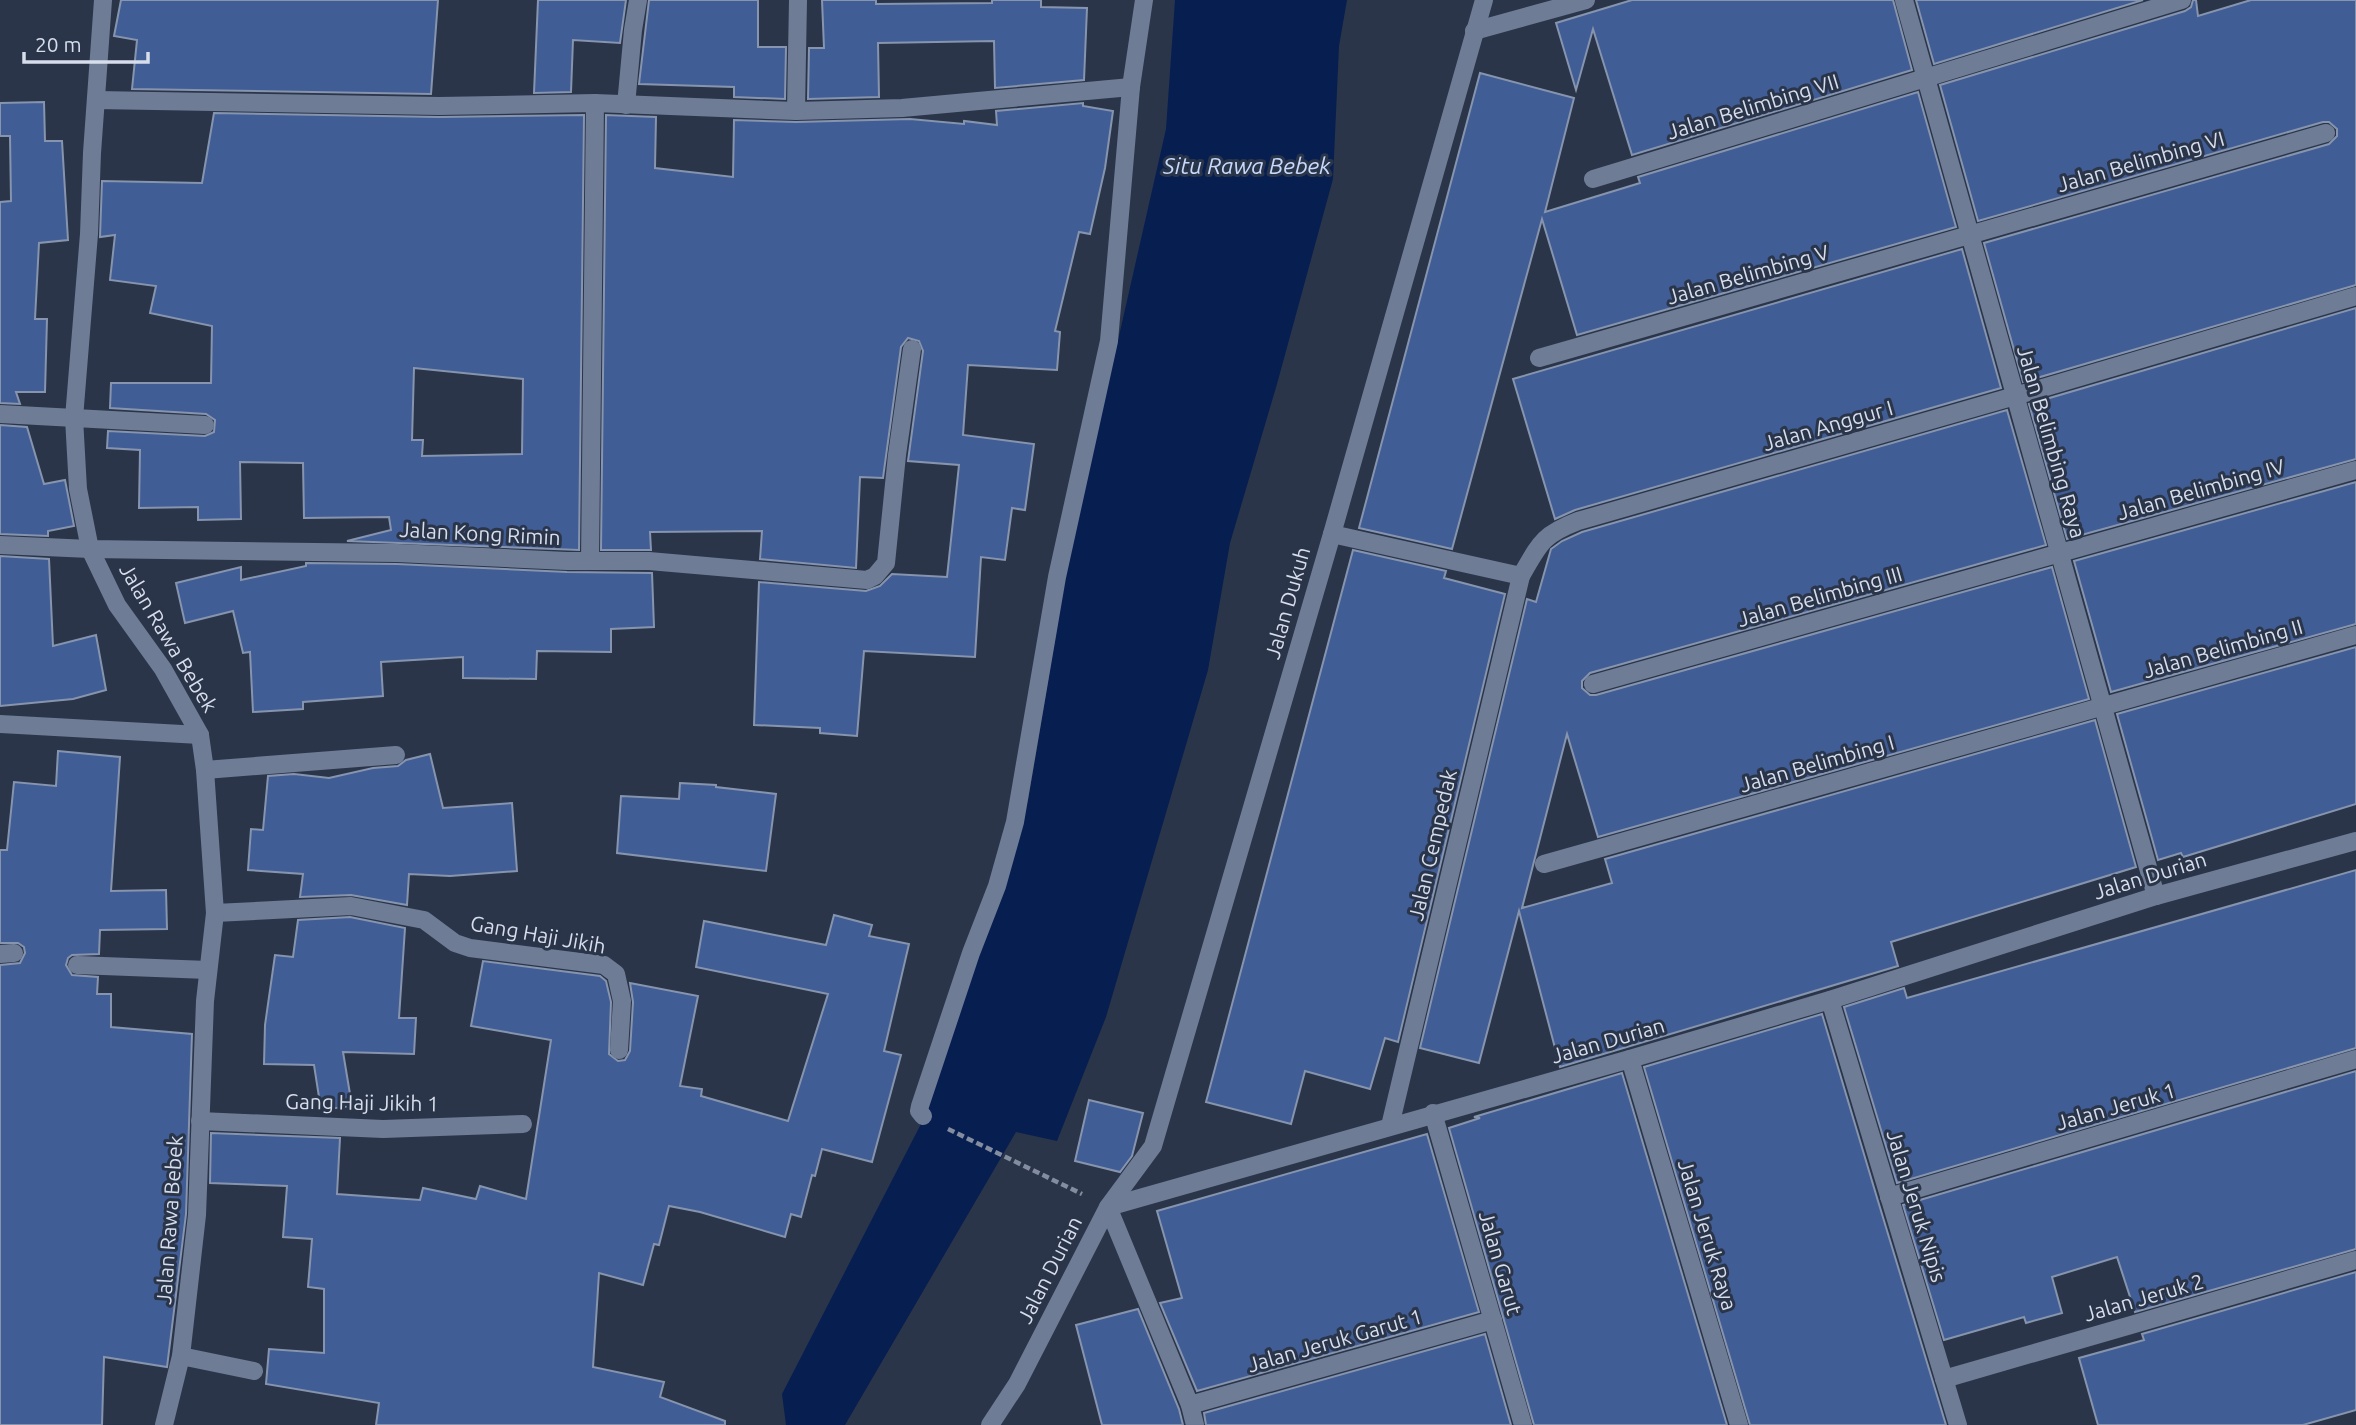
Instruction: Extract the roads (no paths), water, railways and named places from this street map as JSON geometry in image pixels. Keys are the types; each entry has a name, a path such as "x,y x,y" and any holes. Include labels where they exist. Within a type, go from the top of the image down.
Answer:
{"street":[{"name":"Jalan Rawa Bebek","path":"103,0 89,234 74,418 78,489 90,549 117,605 163,669 200,735 215,913 205,1000 197,1215 181,1356 164,1425"},
{"path":"626,105 632,30 638,0"},
{"path":"796,111 798,0"},
{"path":"929,1120 919,1111 920,1106 997,886 1015,822 1057,576 1109,341 1132,87 1144,0"},
{"name":"Jalan Dukuh","path":"1108,1207 1153,1146 1332,534 1484,0"},
{"path":"1474,32 1586,0"},
{"name":"Jalan Belimbing Raya","path":"1904,0 2157,896"},
{"name":"Jalan Belimbing VII","path":"1592,179 2182,0"},
{"path":"96,100 439,106 595,103 796,111 902,108 1132,87"},
{"path":"590,561 595,103"},
{"name":"Jalan Belimbing VI","path":"1969,235 2326,133"},
{"name":"Jalan Belimbing V","path":"1539,358 1969,235"},
{"name":"Jalan Anggur I","path":"1521,576 1540,541 1556,529 1578,520 2356,296"},
{"name":"Jalan Kong Rimin","path":"0,545 649,561 867,580 875,576 886,563 897,455 912,349"},
{"path":"0,414 205,425"},
{"name":"Jalan Belimbing IV","path":"2059,554 2356,470"},
{"path":"1332,534 1521,576"},
{"name":"Jalan Belimbing III","path":"1593,684 2059,554"},
{"name":"Jalan Cempedak","path":"1390,1126 1521,576"},
{"name":"Jalan Belimbing II","path":"2102,708 2356,635"},
{"name":"Jalan Belimbing I","path":"1544,864 2102,708"},
{"path":"0,724 200,735"},
{"path":"205,770 396,755"},
{"name":"Jalan Durian","path":"990,1425 1017,1384 1108,1207 1630,1059 1830,1000 2157,896 2356,841"},
{"name":"Gang Haji Jikih","path":"215,913 351,906 424,920 455,943 470,948 604,965 616,974 622,1001 620,1050"},
{"path":"77,965 208,970"},
{"name":"Jalan Jeruk Nipis","path":"1830,1000 1958,1425"},
{"name":"Jalan Jeruk Raya","path":"1630,1059 1739,1425"},
{"name":"Jalan Jeruk 1","path":"1889,1197 2356,1059"},
{"name":"Jalan Garut","path":"1433,1113 1523,1425"},
{"name":"Gang Haji Jikih 1","path":"200,1121 383,1129 523,1124"},
{"path":"1108,1207 1190,1405 1195,1425"},
{"name":"Jalan Jeruk 2","path":"1944,1379 2356,1260"},
{"name":"Jalan Jeruk Garut 1","path":"1190,1405 1493,1320"},
{"path":"181,1356 254,1371"}],"water":[{"name":"Situ Rawa Bebek","path":"1175,0 1347,0 1339,46 1333,179 1230,543 1208,670 1106,1017 1057,1141 1016,1132 845,1425 786,1425 782,1394 923,1120 945,1043 1028,801 1069,556 1166,129"}]}
